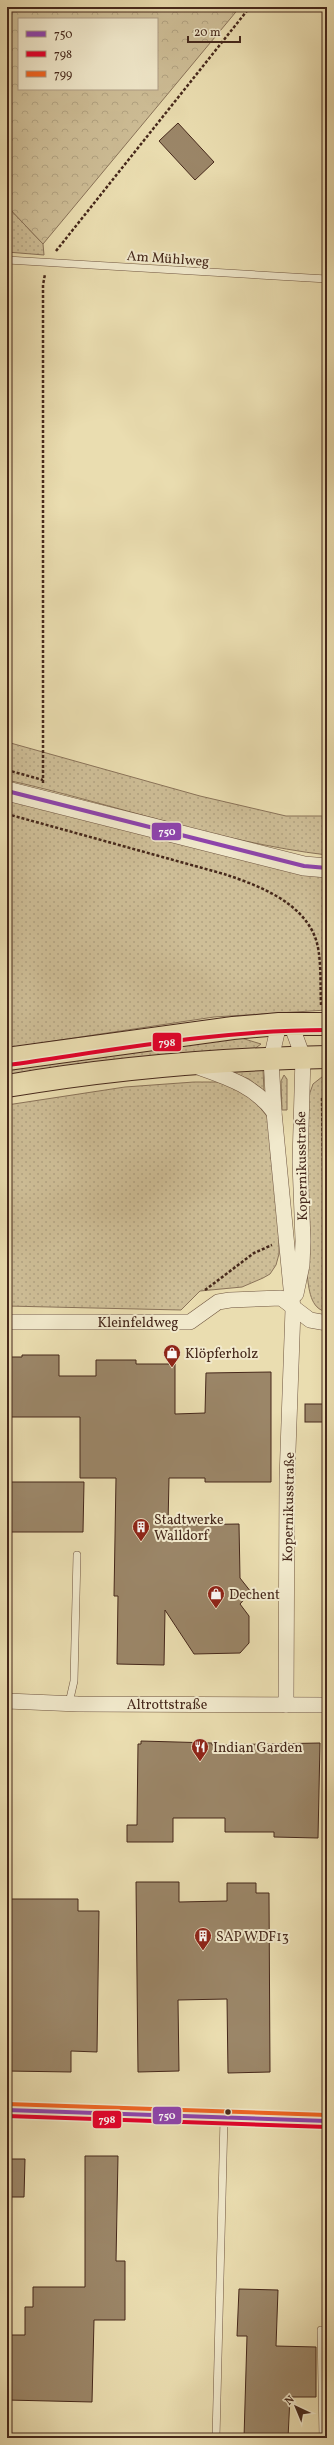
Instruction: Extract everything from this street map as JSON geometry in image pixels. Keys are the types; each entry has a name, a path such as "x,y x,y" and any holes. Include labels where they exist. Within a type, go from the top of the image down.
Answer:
{"main road":[{"path":"7,1059 233,1028 285,1024 324,1016"},
{"path":"7,1086 50,1079 189,1064 327,1057"}],"street":[{"path":"7,791 304,866 327,868"},
{"name":"Kopernikusstraße","path":"285,1024 304,1057 300,1154 300,1210 303,1241 302,1266 293,1309"},
{"name":"Kopernikusstraße","path":"285,1024 271,1059 274,1112 293,1309 287,1479 286,1705"},
{"name":"Kopernikusstraße","path":"189,1064 231,1078 249,1087 266,1100 274,1112"},
{"name":"Kleinfeldweg","path":"7,1322 190,1322 218,1302 230,1300 282,1298 293,1309 310,1320 326,1323"},
{"name":"Altrottstraße","path":"7,1701 69,1703 327,1705"},
{"path":"7,2110 327,2121"}],"lane":[{"name":"Am Mühlweg","path":"7,260 327,279"},
{"path":"69,1703 74,1681 77,1555"},
{"path":"216,2438 224,2118"},
{"path":"321,2330 322,2438"}],"path":[{"path":"7,770 44,780 43,285 47,263 250,7"},
{"path":"7,814 224,874 248,882 285,901 303,918 316,937 324,1016"},
{"path":"322,1098 326,1238 326,1323"},
{"path":"303,1241 326,1238"},
{"path":"202,1293 254,1253 272,1245 286,1243"}],"green space":[{"path":"7,7 240,7 43,244 7,206"},
{"path":"7,206 43,244 44,255 7,252"},
{"path":"7,742 200,796 286,816 327,816 327,855 286,849 206,832 7,780"},
{"path":"7,799 327,876 327,1010 214,1017 7,1048"},
{"path":"238,1037 261,1044 253,1050 7,1076 7,1068"},
{"path":"263,1069 264,1091 249,1079 227,1071"},
{"path":"327,1073 327,1312 317,1307 311,1298 307,1274 307,1101 313,1084"},
{"path":"284,1075 287,1079 287,1110 282,1110 281,1081"},
{"path":"194,1082 217,1082 235,1087 256,1102 269,1119 279,1220 279,1254 276,1265 270,1274 242,1287 200,1291 181,1310 7,1306 7,1105 125,1087"}],"building":[{"path":"178,123 214,162 195,180 159,141"},
{"path":"22,1355 59,1355 59,1376 96,1376 96,1360 136,1360 136,1364 175,1364 175,1414 205,1413 206,1373 271,1372 271,1482 205,1482 205,1478 169,1478 168,1525 239,1524 240,1578 251,1592 240,1604 249,1616 249,1643 240,1653 194,1654 165,1610 164,1665 117,1664 118,1596 114,1596 116,1478 80,1478 80,1417 7,1417 7,1357 22,1357"},
{"path":"305,1404 327,1404 327,1422 305,1422"},
{"path":"7,1482 84,1482 83,1532 7,1532"},
{"path":"141,1741 212,1743 212,1745 320,1743 318,1838 274,1837 274,1832 225,1832 225,1818 173,1818 173,1842 127,1842 127,1825 137,1825 138,1744 141,1744"},
{"name":"SAP WDF13","path":"136,1882 179,1882 179,1902 227,1901 227,1883 256,1883 256,1893 269,1893 270,2072 228,2073 227,1999 178,2000 179,2071 138,2072"},
{"path":"7,1899 78,1899 78,1911 99,1911 97,2052 71,2051 71,2072 7,2071"},
{"path":"85,2156 118,2156 116,2261 125,2261 125,2320 94,2320 92,2402 7,2400 7,2335 25,2335 25,2307 33,2307 33,2287 85,2287"},
{"path":"7,2159 25,2159 24,2197 7,2197"},
{"path":"239,2289 278,2290 276,2346 316,2347 316,2397 290,2397 288,2438 244,2438 247,2336 237,2336"}],"transit line":[{"name":"750","path":"7,791 304,866 327,868"},
{"name":"798","path":"8,1065 127,1047 207,1037 247,1033 327,1030"},
{"name":"799","path":"7,2104 327,2115"},
{"name":"750","path":"7,2110 327,2121"},
{"name":"798","path":"7,2116 327,2127"}],"place":[{"name":"Klöpferholz","path":"172,1368"},
{"name":"Stadtwerke Walldorf","path":"141,1542"},
{"name":"Dechent","path":"216,1609"},
{"name":"Indian Garden","path":"200,1762"},
{"name":"SAP WDF13","path":"203,1951"}]}
